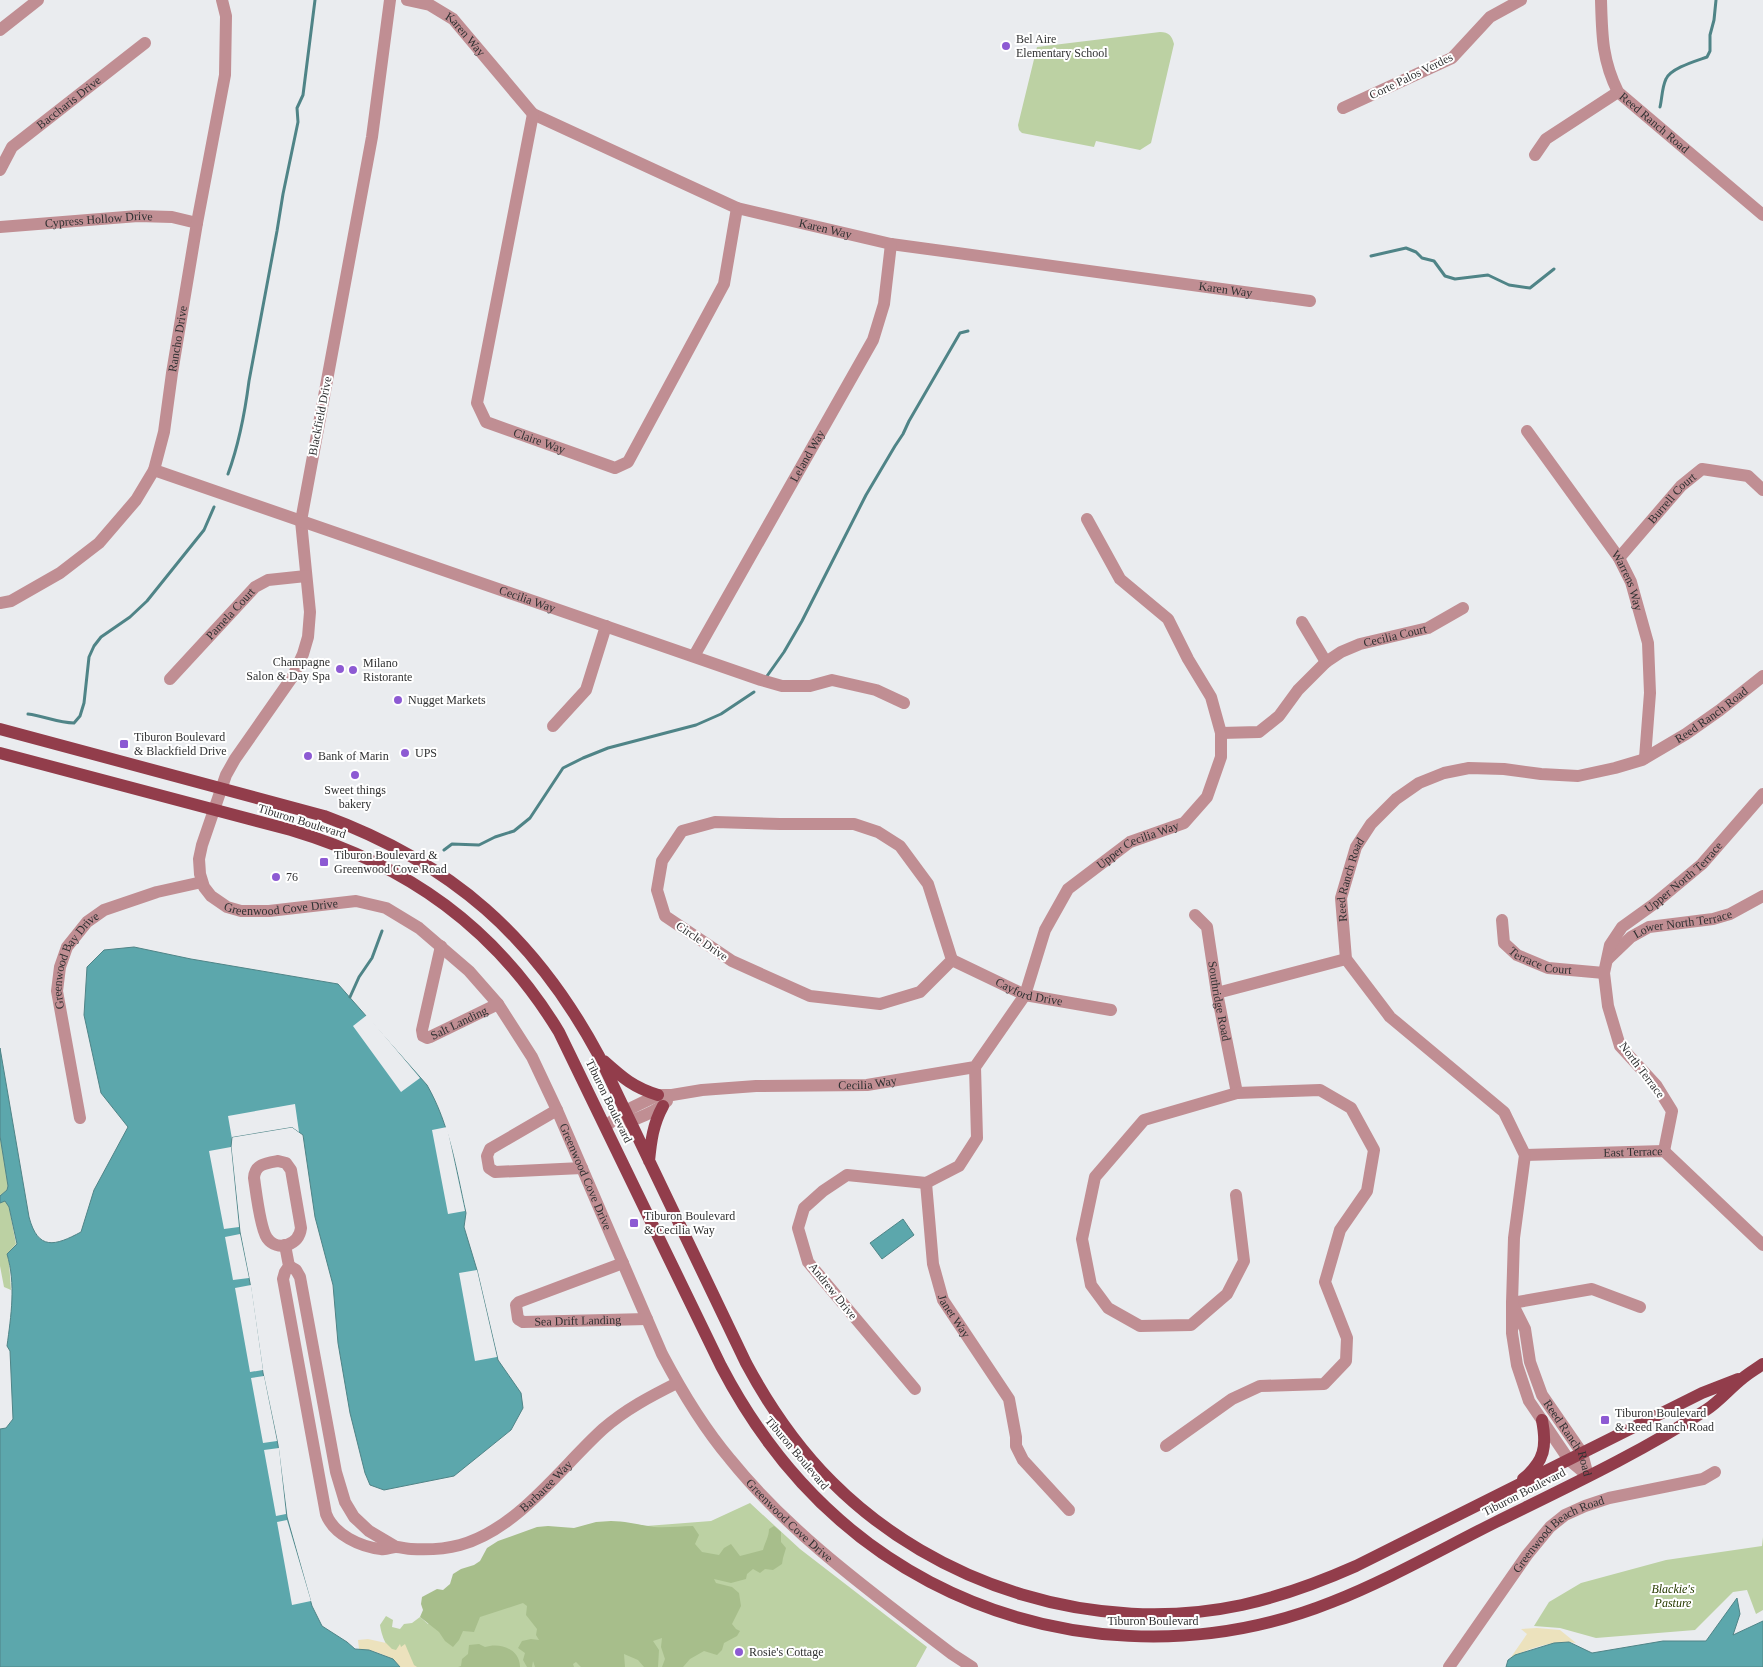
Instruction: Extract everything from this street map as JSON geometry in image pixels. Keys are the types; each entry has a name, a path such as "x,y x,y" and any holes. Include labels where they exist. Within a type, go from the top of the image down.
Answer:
{"main road":[{"name":"Tiburon Boulevard","path":"0,729 312,812 348,824 393,845 436,870 495,916 530,952 559,988 574,1011 599,1056 754,1377 770,1406 799,1445 838,1488 889,1529 931,1556 998,1587 1045,1601 1086,1608 1118,1612 1168,1614 1241,1605 1288,1593 1334,1576 1702,1393 1743,1378"},
{"name":"Tiburon Boulevard","path":"0,753 315,837 361,855 419,886 465,920 501,954 546,1011 571,1054 721,1366 745,1409 774,1450 823,1505 861,1538 902,1566 930,1582 991,1609 1063,1629 1112,1635 1186,1636 1261,1625 1308,1611 1354,1592 1643,1448 1686,1423 1723,1397 1743,1378 1763,1364"},
{"path":"599,1056 627,1082 660,1100 651,1134 649,1161"},
{"path":"1508,1491 1526,1476 1545,1449 1546,1437 1542,1420"}],"street":[{"path":"0,30 38,0"},
{"name":"Rancho Drive","path":"0,603 10,601 60,573 99,543 136,500 154,470 164,432 197,223 225,76 226,16 222,0"},
{"name":"Blackfield Drive","path":"213,810 235,759 284,689 300,662 310,629 301,521 372,137 390,0"},
{"name":"Karen Way","path":"407,0 430,5 452,20 533,114 737,208 891,244 1310,301"},
{"name":"Corte Palos Verdes","path":"1343,108 1452,58 1490,17 1521,0"},
{"name":"Reed Ranch Road","path":"1601,0 1602,44 1610,76 1618,92 1763,215"},
{"name":"Baccharis Drive","path":"0,170 12,148 145,43"},
{"path":"1535,155 1546,139 1618,92"},
{"name":"Claire Way","path":"533,114 477,403 486,422 614,468 628,462 724,284 737,208"},
{"name":"Cypress Hollow Drive","path":"0,227 138,216 172,217 197,223"},
{"name":"Leland Way","path":"694,656 874,340 884,304 891,244"},
{"name":"Warrens Way","path":"1527,431 1619,558 1631,582 1648,643 1650,693 1645,758"},
{"name":"Burrell Court","path":"1619,558 1681,486 1702,469 1748,476 1763,490"},
{"name":"Cecilia Way","path":"154,470 782,686 810,686 832,680 876,690 904,703"},
{"name":"Upper Cecilia Way","path":"1025,995 1045,930 1068,889 1130,842 1184,823 1206,797 1221,757 1221,733 1211,697 1188,660 1168,619 1120,579 1087,519"},
{"name":"Pamela Court","path":"170,679 255,587 268,580 306,576"},
{"name":"Cecilia Court","path":"1221,733 1259,732 1279,716 1298,690 1326,662 1340,652 1360,644 1428,628 1462,608"},
{"path":"1302,622 1326,662"},
{"path":"553,726 586,690 606,626"},
{"name":"Reed Ranch Road","path":"1346,959 1340,898 1356,847 1380,814 1396,799 1419,783 1469,768 1504,769 1578,776 1615,768 1645,758 1686,734 1763,676"},
{"name":"Upper North Terrace","path":"1608,960 1610,945 1622,927 1654,904 1702,864 1763,794"},
{"path":"202,882 199,860 213,810"},
{"name":"Circle Drive","path":"715,822 854,824 878,832 900,846 928,884 952,960 920,992 880,1004 810,996 732,961 665,916 657,890 662,861 682,831 715,822"},
{"name":"Greenwood Cove Drive","path":"202,882 207,892 220,903 234,909 249,912 356,901 386,908 419,928 468,972 498,1004 532,1057 557,1110 647,1319 677,1382 703,1424 726,1454 785,1519 841,1568 952,1654 972,1667"},
{"name":"Greenwood Bay Drive","path":"80,1118 57,991 60,967 67,947 87,922 104,910 157,892 202,882"},
{"name":"Lower North Terrace","path":"1608,960 1631,937 1649,927 1712,919 1730,914 1763,896"},
{"name":"Southridge Road","path":"1195,915 1207,927 1237,1093"},
{"name":"Terrace Court","path":"1502,920 1504,943 1517,955 1548,968 1604,973"},
{"name":"Salt Landing","path":"441,946 422,1030 423,1036 430,1037 498,1004"},
{"path":"1218,993 1346,959 1390,1017 1504,1112 1525,1155"},
{"name":"Cayford Drive","path":"952,960 1025,995 1111,1010"},
{"name":"North Terrace","path":"1608,960 1604,973 1608,1006 1620,1046 1656,1085 1672,1112 1664,1150"},
{"path":"926,1183 959,1166 977,1138 975,1067 1025,995"},
{"name":"Cecilia Way","path":"606,1126 672,1095 702,1090 756,1086 867,1085 975,1067"},
{"path":"1166,1446 1232,1399 1260,1386 1324,1384 1346,1361 1347,1338 1325,1282 1340,1230 1367,1191 1374,1150 1351,1108 1320,1090 1237,1093 1144,1120 1095,1178 1082,1239 1091,1285 1108,1308 1140,1326 1191,1325 1227,1294 1244,1261 1236,1195"},
{"path":"557,1110 490,1149 487,1156 489,1168 495,1172 582,1168"},
{"name":"East Terrace","path":"1525,1155 1664,1150 1763,1245"},
{"name":"Reed Ranch Road","path":"1525,1155 1514,1238 1512,1333 1517,1365 1529,1401 1569,1460 1588,1476"},
{"path":"282,1162 286,1163 291,1170 301,1228 297,1238 286,1246 278,1246 266,1238 254,1178 255,1170 262,1164 282,1162"},
{"name":"Andrew Drive","path":"915,1389 808,1262 798,1228 804,1208 823,1191 847,1175 926,1183"},
{"name":"Janet Way","path":"926,1183 933,1264 943,1300 1009,1400 1018,1452 1069,1510"},
{"name":"Barbaree Way","path":"286,1246 289,1266 283,1279 328,1519 334,1528 348,1538 381,1549 396,1547 417,1549 449,1547 470,1542 488,1534 516,1515 624,1412 677,1382"},
{"name":"Sea Drift Landing","path":"623,1263 519,1302 516,1305 518,1319 523,1322 647,1319"},
{"name":"Barbaree Way","path":"289,1266 296,1270 300,1277 336,1472 342,1493 349,1510 361,1525 396,1547"},
{"path":"1512,1303 1592,1289 1640,1307"},
{"name":"Reed Ranch Road","path":"1512,1303 1525,1329 1530,1362 1542,1395 1582,1453 1588,1476"},
{"name":"Greenwood Beach Road","path":"1449,1667 1527,1555 1550,1527 1565,1515 1609,1498 1703,1479 1715,1472"}],"green space":[{"path":"1160,32 1170,35 1174,44 1151,143 1140,150 1096,141 1094,147 1022,133 1019,130 1018,125 1037,47"},
{"path":"0,1136 8,1186 7,1190 0,1196"},
{"path":"5,1201 9,1207 16,1244 7,1254 11,1290 4,1287 0,1266 0,1203"},
{"path":"750,1503 800,1549 927,1647 916,1667 400,1667 404,1646 393,1650 387,1645 383,1637 380,1625 386,1616 393,1620 392,1627 400,1629 404,1624 412,1623 420,1617 428,1624 517,1536 711,1521"},
{"path":"611,1521 654,1527 693,1526 699,1535 695,1544 702,1552 719,1555 724,1548 731,1544 740,1556 763,1550 769,1529 774,1526 781,1532 781,1542 786,1548 782,1564 773,1570 765,1569 760,1573 753,1569 747,1574 746,1579 731,1583 714,1579 716,1583 732,1587 739,1593 741,1606 732,1624 740,1631 737,1636 724,1643 722,1650 717,1655 704,1651 690,1659 683,1667 662,1667 665,1659 661,1647 662,1638 653,1641 659,1650 658,1667 644,1667 638,1660 624,1654 625,1667 581,1667 576,1662 573,1664 574,1667 535,1667 533,1661 532,1667 527,1667 523,1660 525,1653 518,1648 522,1641 539,1640 536,1635 537,1629 526,1615 527,1606 523,1603 480,1617 474,1632 463,1631 453,1647 445,1641 439,1632 420,1617 423,1610 421,1604 422,1597 437,1589 443,1590 450,1584 453,1574 480,1561 487,1548 498,1541 537,1527 574,1528 596,1522"},
{"name":"Blackie's Pasture","path":"1763,1537 1763,1610 1756,1614 1747,1590 1733,1592 1695,1630 1596,1638 1560,1628 1534,1626 1549,1602 1581,1583 1666,1560 1762,1546"},
{"path":"479,1644 485,1647 497,1645 508,1648 517,1656 520,1667 458,1667 461,1666 462,1659 468,1654 469,1645"}],"sand":[{"path":"1521,1629 1560,1630 1576,1643 1568,1642 1541,1646 1509,1660 1527,1634"},
{"path":"368,1639 386,1643 396,1650 400,1644 401,1647 405,1644 414,1665 417,1667 400,1667 391,1659 381,1654 359,1649 358,1640"}],"water":[{"path":"134,947 191,959 338,984 427,1085 447,1131 466,1213 464,1227 477,1270 498,1360 521,1393 523,1408 511,1430 454,1476 384,1490 370,1485 365,1473 350,1413 338,1343 333,1285 315,1217 303,1135 292,1127 232,1137 231,1147 240,1232 250,1283 263,1373 278,1445 287,1517 312,1606 322,1626 355,1649 369,1650 393,1659 400,1667 0,1667 0,1429 6,1428 13,1419 10,1351 7,1346 12,1288 7,1254 17,1244 9,1207 5,1201 0,1203 0,1196 7,1190 8,1186 0,1136 0,1048 29,1217 37,1236 49,1242 63,1240 81,1232 94,1190 128,1127 101,1093 84,1015 87,967 104,950"},
{"path":"903,1219 914,1235 882,1259 870,1243"},
{"path":"1737,1598 1740,1614 1733,1635 1763,1621 1763,1667 1506,1667 1508,1660 1515,1655 1554,1643 1569,1642 1592,1653 1663,1641 1706,1641"}],"pier":[{"path":"367,1015 420,1078 401,1092 353,1026"},
{"path":"295,1104 299,1132 292,1127 232,1137 232,1139 228,1116"},
{"path":"447,1127 465,1211 448,1214 432,1130"},
{"path":"231,1147 239,1227 224,1229 209,1151"},
{"path":"240,1234 249,1278 233,1280 225,1237"},
{"path":"477,1270 497,1357 475,1361 459,1273"},
{"path":"251,1285 263,1370 250,1372 235,1288"},
{"path":"264,1376 277,1441 263,1443 251,1378"},
{"path":"279,1448 286,1514 276,1516 264,1450"},
{"path":"287,1520 311,1601 292,1605 277,1522"}],"waterway":[{"path":"228,474 243,416 283,194 298,122 297,108 303,95 315,0"},
{"path":"1660,107 1664,86 1669,75 1684,65 1707,57 1710,51 1710,35 1716,0"},
{"path":"1371,256 1406,248 1416,252 1422,258 1434,261 1445,276 1455,279 1488,275 1509,285 1530,288 1554,269"},
{"path":"767,676 802,621 866,495 960,333 968,331"},
{"path":"28,714 74,723 80,716 84,703 89,657 94,646 101,637 130,617 147,601 204,530 214,507"},
{"path":"444,850 452,844 479,845 514,831 530,818 563,768 608,748 696,725 721,714 754,692"},
{"path":"350,997 359,977 372,958 382,931"}],"place":[{"name":"Bel Aire Elementary School","path":"1006,46"},
{"name":"Champagne Salon & Day Spa","path":"340,669"},
{"name":"Milano Ristorante","path":"353,670"},
{"name":"Nugget Markets","path":"398,700"},
{"name":"Tiburon Boulevard & Blackfield Drive","path":"124,744"},
{"name":"UPS","path":"405,753"},
{"name":"Bank of Marin","path":"308,756"},
{"name":"Sweet things bakery","path":"355,775"},
{"name":"Tiburon Boulevard & Greenwood Cove Road","path":"324,862"},
{"name":"76","path":"276,877"},
{"name":"Tiburon Boulevard & Cecilia Way","path":"634,1223"},
{"name":"Tiburon Boulevard & Reed Ranch Road","path":"1605,1420"},
{"name":"Rosie's Cottage","path":"739,1652"}]}
